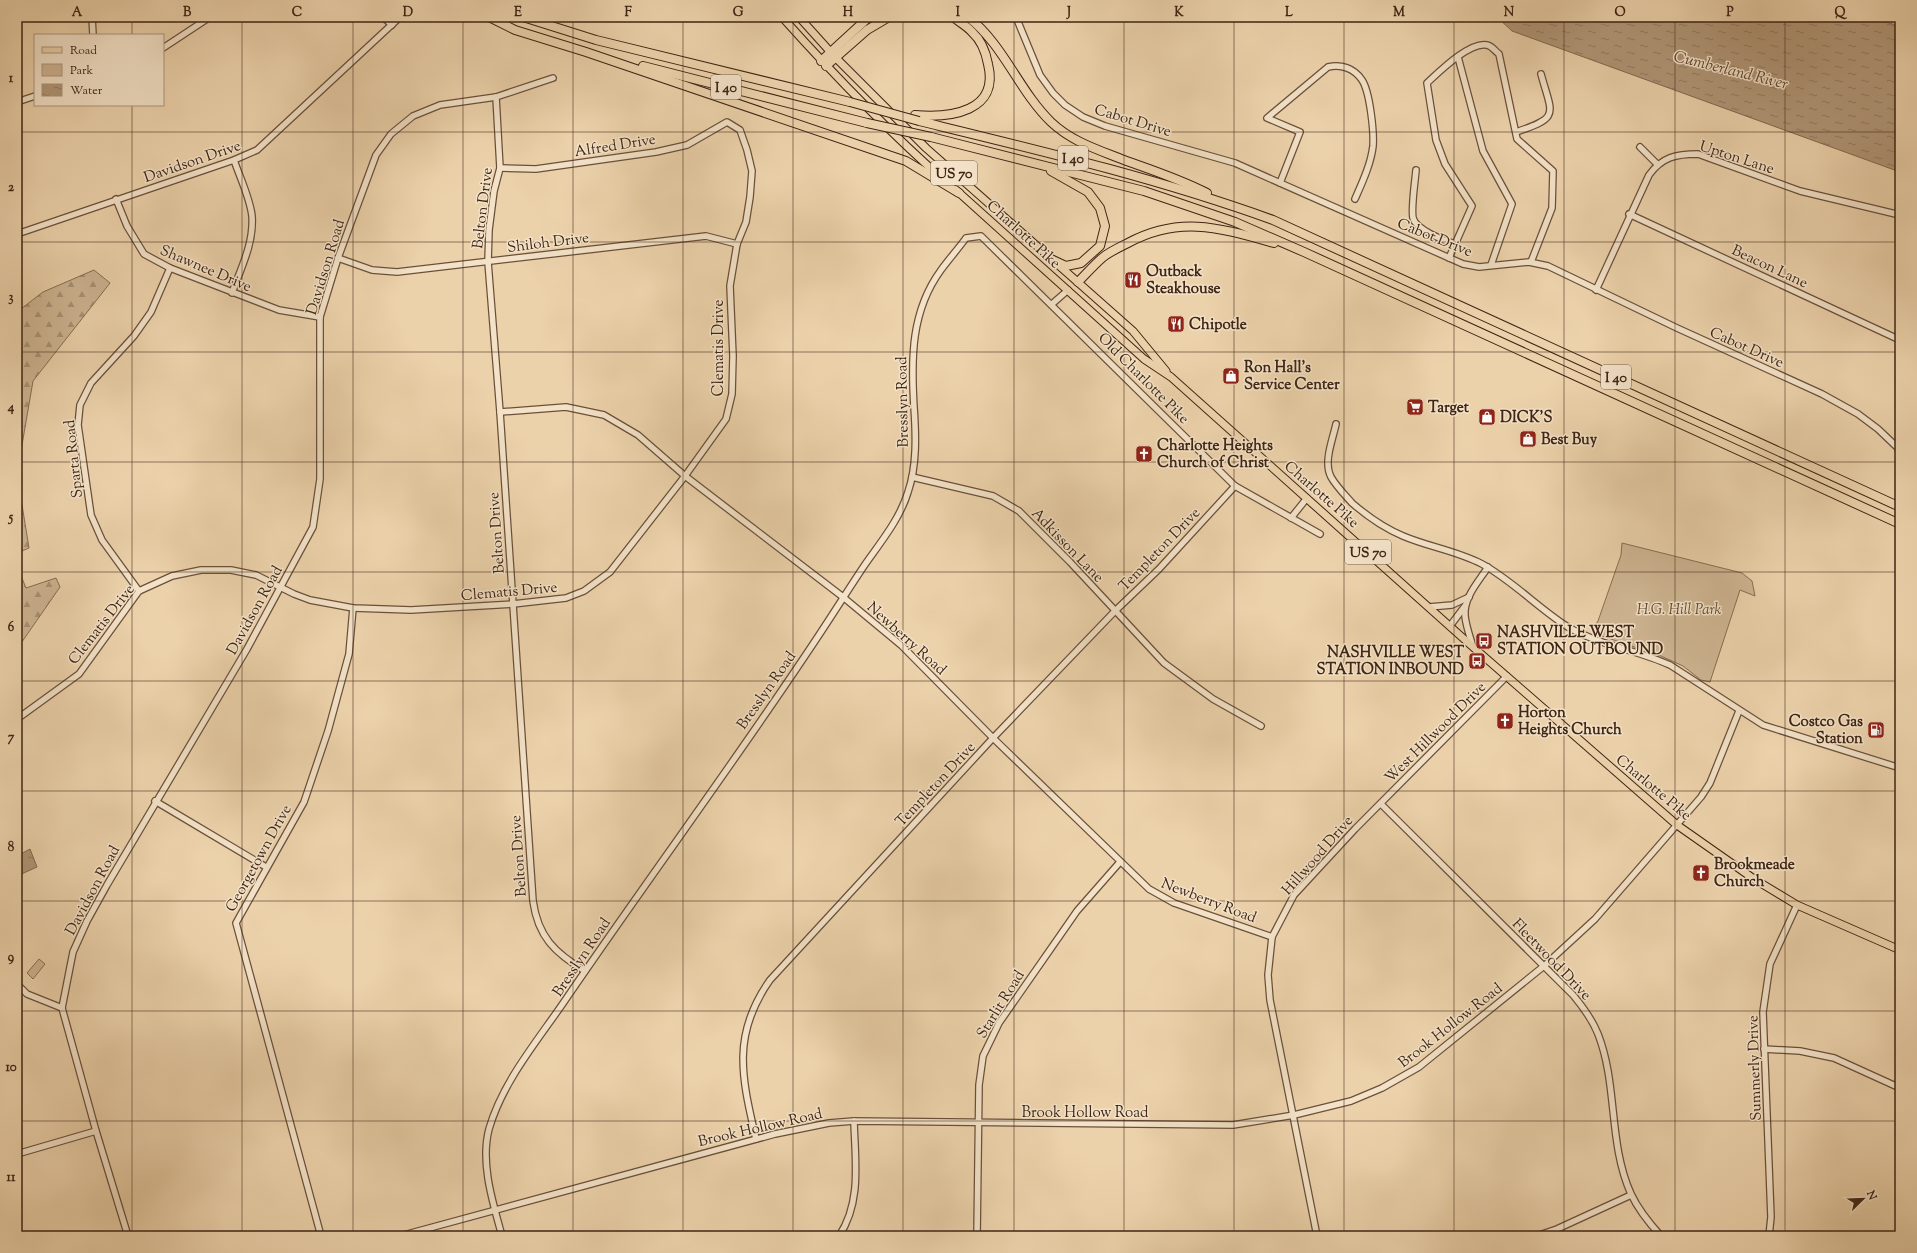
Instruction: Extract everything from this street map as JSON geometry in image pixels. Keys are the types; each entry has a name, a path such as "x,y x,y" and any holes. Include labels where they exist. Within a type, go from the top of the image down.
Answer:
{"highway":[{"name":"I 40","path":"489,17 515,30 586,52 867,123 931,137 1038,164 1152,194 1235,222 1304,252 1900,524"},
{"name":"I 40","path":"523,17 596,40 850,102 885,112 917,118 1074,158 1225,202 1273,220 1900,507"},
{"path":"824,63 869,17"},
{"path":"833,55 867,30 889,17"},
{"path":"917,118 952,115 971,108 985,97 992,78 986,52 973,32 953,17"},
{"path":"968,17 988,35 1036,106 1052,123 1071,137 1092,148 1186,183 1225,202"},
{"path":"586,52 906,161 959,193"},
{"path":"1038,164 1088,192 1100,208 1105,226 1100,246 1081,263 1066,266 1051,259"},
{"path":"1078,282 1103,257 1143,235 1167,228 1188,226 1216,228 1304,252"}],"main road":[{"name":"Charlotte Pike","path":"782,17 824,63 915,155 1144,359 1171,377 1473,647 1677,825 1754,879 1797,905 1900,950"},
{"name":"Charlotte Pike","path":"799,17 833,55 926,148 1133,331 1171,377"},
{"path":"1068,290 1078,282"}],"street":[{"path":"92,17 93,34"},
{"path":"164,47 210,17"},
{"path":"383,17 392,25"},
{"name":"Davidson Drive","path":"17,234 234,160 258,150 400,17"},
{"path":"835,17 842,17"},
{"name":"Cabot Drive","path":"1016,17 1044,81 1052,93 1065,105 1083,117 1105,126 1235,163 1463,264 1479,267 1531,262 1554,268 1596,290 1822,394 1858,414 1878,429 1900,450"},
{"path":"1449,258 1472,206 1445,164 1436,140 1428,83 1445,65 1475,47 1483,45 1492,47 1499,54 1517,140 1553,171 1552,208 1531,262"},
{"path":"1458,57 1483,151 1512,204 1491,265"},
{"path":"1280,184 1300,132 1267,118 1328,67 1337,64 1353,70 1363,81 1373,122 1372,148 1365,175 1355,199"},
{"path":"1516,132 1534,126 1548,118 1551,112 1541,74"},
{"name":"Davidson Road","path":"128,1236 96,1131 62,1008 76,945 107,884 246,649 312,527 318,500 321,454 320,317 338,258 376,154 391,134 413,116 440,105 496,97 553,78"},
{"path":"17,102 34,96"},
{"name":"Belton Drive","path":"496,97 500,168 494,191 488,262 535,913 540,928 556,950 585,971"},
{"name":"Alfred Drive","path":"500,168 536,169 656,152 686,145 727,122"},
{"name":"Clematis Drive","path":"17,719 79,674 139,591 172,576 213,569 231,570 256,575 310,600 354,608 411,610 513,604 566,598 584,591 610,572 685,476 726,419 732,394 733,356 730,286 737,244 746,222 752,171 740,130 727,122"},
{"path":"1596,290 1629,214 1649,175 1657,164 1640,147"},
{"name":"Upton Lane","path":"1657,164 1666,159 1685,154 1698,154 1800,191 1900,215"},
{"path":"232,293 249,248 252,232 252,215 234,160"},
{"path":"1416,170 1413,219 1418,226 1424,230 1442,240 1455,244"},
{"name":"Shawnee Drive","path":"116,199 127,226 144,254 170,268 279,310 320,317"},
{"name":"Beacon Lane","path":"1629,214 1900,340"},
{"name":"Shiloh Drive","path":"338,258 372,270 397,272 706,236 737,244"},
{"name":"Bresslyn Road","path":"502,1236 495,1210 487,1155 488,1132 495,1113 521,1066 585,971 817,638 902,508 912,477 915,446 912,364 913,341 919,314 924,300 939,272 966,238 981,236 1052,304"},
{"name":"Sparta Road","path":"139,591 102,540 92,515 78,424 80,405 91,383 134,336 151,312 170,268"},
{"path":"1052,304 1068,290"},
{"name":"Old Charlotte Pike","path":"1052,304 1236,486 1320,534"},
{"name":"Newberry Road","path":"500,412 566,407 604,415 638,435 685,476 843,597 902,646 993,738 1149,890 1174,903 1272,937"},
{"path":"1336,424 1328,462 1330,474 1345,495 1358,508 1381,525 1402,536 1456,553 1488,567 1568,627 1587,636 1655,658 1670,665 1762,725 1900,768"},
{"name":"Adkisson Lane","path":"912,477 993,496 1019,511 1164,663 1185,681 1213,699 1261,726"},
{"name":"Templeton Drive","path":"756,1139 747,1101 742,1059 746,1030 758,997 780,969 993,738 1115,611 1155,574 1236,486"},
{"path":"1291,518 1307,498"},
{"path":"1473,647 1465,615 1466,605 1469,597 1488,567"},
{"path":"1429,607 1452,605 1469,597"},
{"path":"1450,626 1466,605"},
{"name":"Georgetown Drive","path":"321,1236 236,923 266,867 304,802 328,731 349,654 354,608"},
{"name":"West Hillwood Drive","path":"1381,804 1507,676"},
{"name":"Brook Hollow Road","path":"400,1236 756,1139 829,1122 1233,1125 1294,1115 1351,1101 1403,1078 1457,1037 1544,966 1595,919 1701,797 1710,783 1739,711"},
{"path":"155,801 266,867"},
{"name":"Hillwood Drive","path":"1294,1115 1270,1000 1268,975 1272,937 1294,895 1355,829 1381,804"},
{"name":"Fleetwood Drive","path":"1381,804 1544,966 1583,1008 1597,1033 1604,1056 1616,1145 1622,1170 1631,1195 1650,1224 1661,1236"},
{"name":"Starlit Road","path":"977,1236 980,1070 983,1056 992,1034 1077,911 1120,862"},
{"name":"Summerly Drive","path":"1769,1236 1771,1216 1763,1012 1770,964 1797,905"},
{"path":"17,984 27,994 62,1008"},
{"path":"1764,1049 1800,1051 1834,1058 1900,1088"},
{"path":"1294,1115 1317,1236"},
{"path":"839,1236 851,1210 855,1193 854,1121"},
{"path":"17,1154 96,1131"},
{"path":"1536,1236 1557,1229 1631,1195"}],"green space":[{"path":"94,270 110,283 33,381 17,474 17,312 43,292"},
{"path":"17,474 29,548 17,553"},
{"name":"H.G. Hill Park","path":"1622,543 1742,573 1752,581 1755,596 1740,590 1710,682 1701,680 1683,666 1661,656 1596,634 1594,632 1594,627 1598,621 1621,555"},
{"path":"17,566 26,588 56,578 60,587 17,649"},
{"path":"39,959 45,964 33,979 27,973"}],"water":[{"name":"Cumberland River","path":"1497,17 1867,17 1900,26 1900,172 1512,31"},
{"path":"30,849 37,867 17,876 17,866 21,864 17,856"}],"place":[{"name":"Outback Steakhouse","path":"1133,280"},
{"name":"Chipotle","path":"1176,324"},
{"name":"Ron Hall's Service Center","path":"1231,376"},
{"name":"Target","path":"1415,407"},
{"name":"DICK’S","path":"1487,417"},
{"name":"Best Buy","path":"1528,439"},
{"name":"Charlotte Heights Church of Christ","path":"1144,454"},
{"name":"NASHVILLE WEST STATION OUTBOUND","path":"1484,641"},
{"name":"NASHVILLE WEST STATION INBOUND","path":"1477,661"},
{"name":"Horton Heights Church","path":"1505,721"},
{"name":"Costco Gas Station","path":"1876,730"},
{"name":"Brookmeade Church","path":"1701,873"}]}
